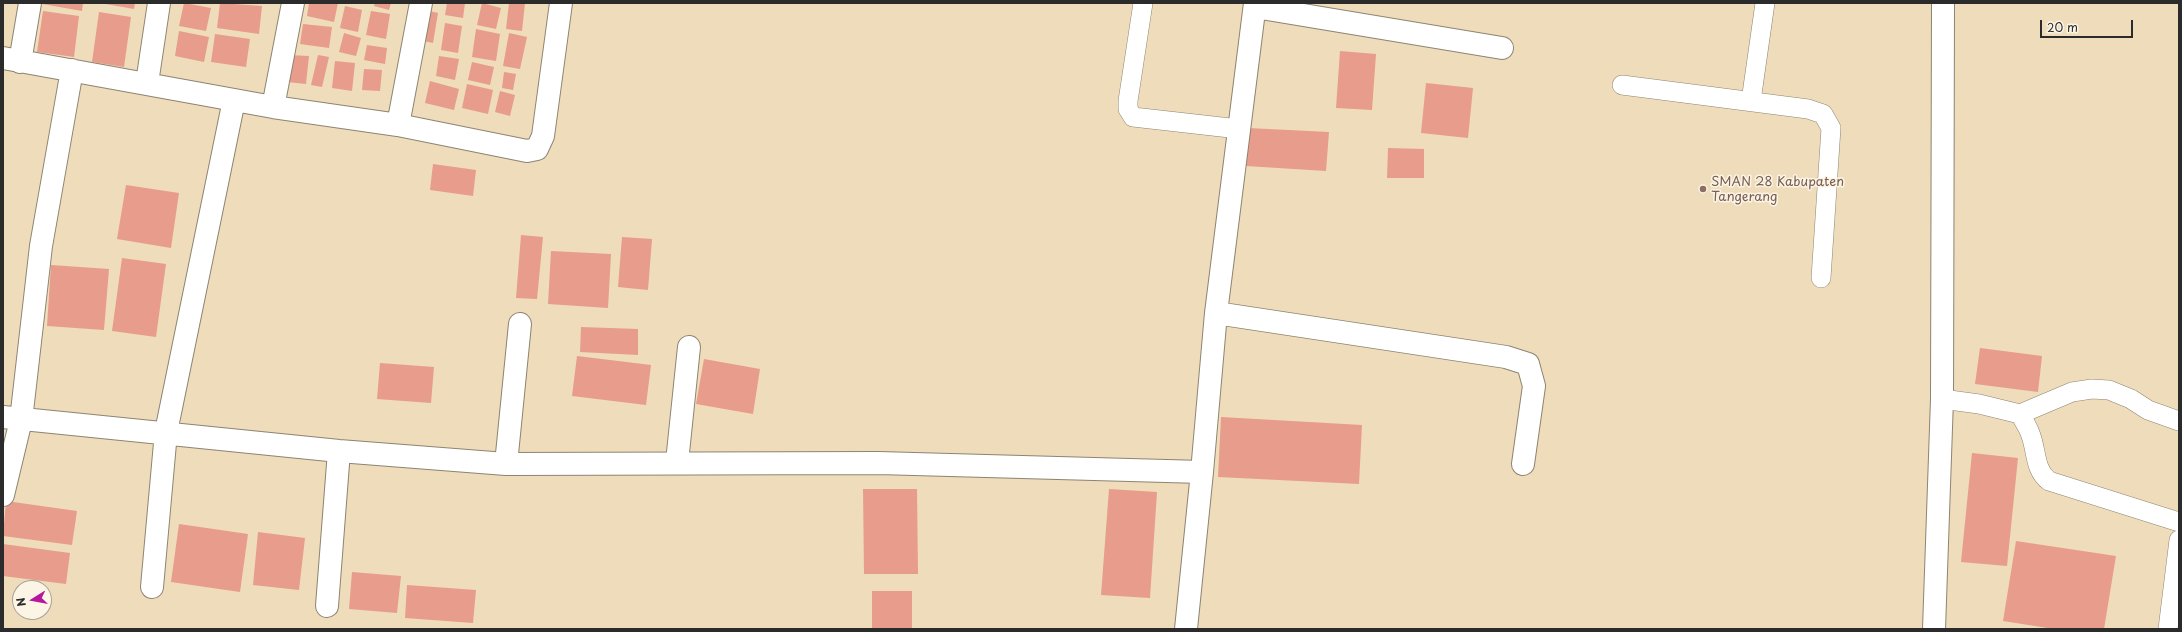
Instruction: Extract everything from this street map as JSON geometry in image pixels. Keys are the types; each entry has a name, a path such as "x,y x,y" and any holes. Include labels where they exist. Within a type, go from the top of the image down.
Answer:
{"street":[{"path":"30,3 12,60 147,83 273,107 398,125 527,151 538,149 543,136 561,3"},
{"path":"147,83 159,3"},
{"path":"273,107 293,3"},
{"path":"398,125 421,3"},
{"path":"1934,629 1942,400 1943,3"},
{"path":"1186,629 1216,313 1255,5 1502,48"},
{"path":"3,495 12,418 72,70"},
{"path":"152,587 166,432 234,100"},
{"path":"1216,313 1506,357 1528,364 1534,386 1523,464"},
{"path":"506,464 520,324"},
{"path":"677,462 689,347"},
{"path":"12,418 166,432 339,451 506,464 878,462 1202,472"},
{"path":"327,606 339,451"}],"lane":[{"path":"1143,3 1128,101 1128,109 1132,117 1239,129"},
{"path":"1751,101 1765,3"},
{"path":"1622,85 1808,109 1823,114 1831,128 1821,278"},
{"path":"1942,400 1978,404 2020,414 2072,392 2092,389 2109,390 2131,399 2148,410 2179,421"},
{"path":"2020,414 2030,432 2037,465 2042,476 2049,481 2179,522"},
{"path":"2168,629 2179,540"}],"building":[{"path":"37,3 83,3 82,11"},
{"path":"100,3 135,3 134,9"},
{"path":"184,3 211,8 206,31 179,26"},
{"path":"220,3 262,6 259,34 217,28"},
{"path":"309,3 338,3 334,22 307,16"},
{"path":"375,3 391,3 389,10 374,6"},
{"path":"447,3 465,3 463,18 445,15"},
{"path":"482,3 501,8 496,29 477,25"},
{"path":"509,3 525,3 522,31 506,29"},
{"path":"345,6 362,10 358,32 340,28"},
{"path":"43,11 79,16 74,57 37,52"},
{"path":"371,11 390,14 386,39 366,35"},
{"path":"429,11 438,13 433,43 424,41"},
{"path":"99,12 131,17 124,67 92,62"},
{"path":"445,23 462,26 458,53 441,50"},
{"path":"303,24 332,27 329,48 300,44"},
{"path":"476,29 500,34 496,61 472,57"},
{"path":"179,31 209,37 204,62 175,56"},
{"path":"344,33 361,38 356,56 339,52"},
{"path":"509,33 527,37 520,69 503,66"},
{"path":"215,34 250,39 246,67 211,62"},
{"path":"367,45 387,48 385,64 364,60"},
{"path":"1340,51 1376,54 1372,110 1336,108"},
{"path":"289,55 309,56 306,84 287,82"},
{"path":"318,55 329,57 322,87 311,85"},
{"path":"439,56 459,59 455,80 436,76"},
{"path":"335,61 355,63 352,91 332,88"},
{"path":"472,62 494,67 490,85 468,80"},
{"path":"364,69 382,70 380,91 362,90"},
{"path":"504,72 516,74 513,90 502,88"},
{"path":"430,81 459,89 454,110 425,103"},
{"path":"1426,83 1473,88 1468,138 1421,133"},
{"path":"467,84 493,90 488,114 462,108"},
{"path":"500,91 515,95 510,116 495,112"},
{"path":"1248,128 1329,132 1326,171 1246,166"},
{"path":"1388,148 1424,149 1424,178 1387,178"},
{"path":"433,164 476,170 473,196 430,190"},
{"path":"126,185 179,193 171,248 117,239"},
{"path":"521,235 543,237 537,299 516,298"},
{"path":"622,237 652,239 648,290 618,287"},
{"path":"551,251 611,254 608,308 548,304"},
{"path":"122,258 166,264 156,337 112,331"},
{"path":"51,265 109,269 104,330 47,326"},
{"path":"581,327 638,329 638,355 580,352"},
{"path":"1980,348 2042,356 2038,392 1975,384"},
{"path":"577,356 651,365 646,405 572,396"},
{"path":"704,359 760,369 753,414 696,404"},
{"path":"380,363 434,367 431,403 377,399"},
{"path":"1221,417 1362,425 1359,484 1218,477"},
{"path":"1972,453 2018,458 2007,566 1961,562"},
{"path":"863,489 917,489 918,574 864,574"},
{"path":"1109,489 1157,492 1150,598 1101,595"},
{"path":"6,501 77,511 72,545 3,536"},
{"path":"179,524 248,534 240,592 171,582"},
{"path":"258,532 305,538 299,590 253,585"},
{"path":"2016,541 2116,556 2104,629 2054,629 2003,621"},
{"path":"3,544 70,553 66,584 52,582 52,580 34,580 3,576"},
{"path":"352,572 401,576 397,613 349,609"},
{"path":"407,585 476,590 473,623 405,618"},
{"path":"872,591 912,591 912,629 872,629"}],"place":[{"name":"SMAN 28 Kabupaten Tangerang","path":"1703,189"}]}
